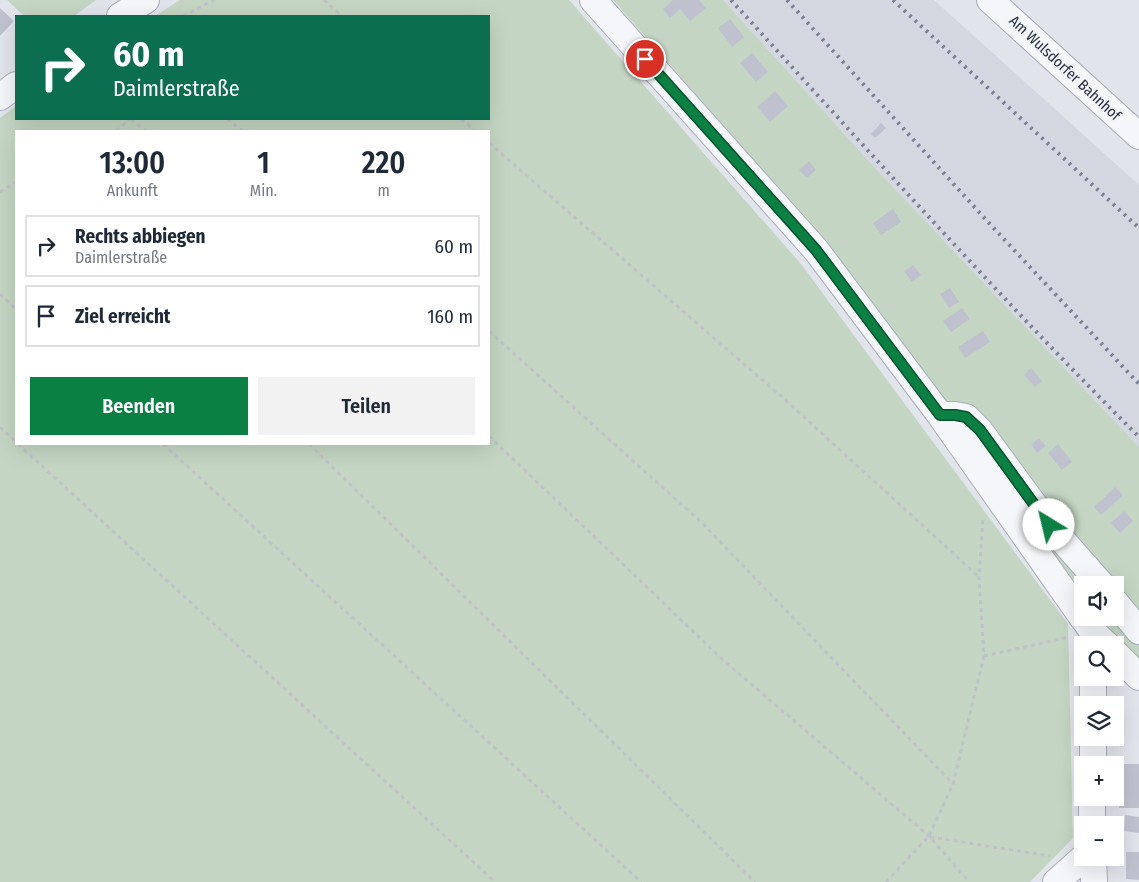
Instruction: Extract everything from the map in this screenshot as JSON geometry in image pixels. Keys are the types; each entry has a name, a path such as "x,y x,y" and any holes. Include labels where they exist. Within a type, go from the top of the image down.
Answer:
{"street":[{"path":"122,15 146,0"},
{"path":"593,0 816,250 940,415 1092,631"},
{"name":"Am Wulsdorfer Bahnhof","path":"990,0 1139,136"},
{"path":"0,97 15,86"},
{"path":"940,415 966,417 980,430 1049,525 1094,576"},
{"path":"1124,613 1139,631"},
{"path":"1124,662 1139,677"},
{"path":"1056,870 1074,862"},
{"path":"1093,866 1094,882"}],"path":[{"path":"185,15 214,0"},
{"path":"324,0 341,15"},
{"path":"117,130 129,120"},
{"path":"131,120 144,130"},
{"path":"228,120 242,130"},
{"path":"462,120 474,130"},
{"path":"490,144 782,397 980,578"},
{"path":"0,192 15,183"},
{"path":"0,294 15,308"},
{"path":"490,332 702,523 953,784"},
{"path":"0,427 15,441"},
{"path":"490,437 723,660 929,836 969,882"},
{"path":"19,445 495,882"},
{"path":"164,445 641,882"},
{"path":"310,445 755,882"},
{"path":"886,882 929,836 953,784 984,656 980,578 986,481"},
{"path":"984,656 1092,631"},
{"path":"929,836 1056,870"}],"shaded area":[{"path":"723,0 934,0 1139,185 1139,447 875,168"}],"green space":[{"path":"7,0 96,0 75,15 23,15"},
{"path":"180,0 569,0 801,264 1068,624 1073,838 1030,882 0,882 0,118 15,107 15,120 490,120 490,15 157,15"},
{"path":"613,0 723,0 875,168 1139,447 1139,658 1124,644 1124,636 1116,636 1108,626 1124,626 1124,576 1074,576 1074,581 814,229"}],"building":[{"path":"673,0 699,0 706,8 690,21 680,9 670,18 663,9"},
{"path":"0,8 14,21 0,36"},
{"path":"730,19 744,37 732,47 718,28"},
{"path":"752,53 768,72 756,82 740,63"},
{"path":"775,91 788,106 770,122 757,107"},
{"path":"881,123 886,128 875,138 871,134"},
{"path":"809,161 816,170 807,178 799,170"},
{"path":"893,209 901,222 881,235 873,223"},
{"path":"913,265 921,275 912,282 904,271"},
{"path":"950,288 959,302 949,308 940,294"},
{"path":"962,308 970,319 951,332 943,321"},
{"path":"983,331 990,342 965,358 958,347"},
{"path":"1031,368 1042,381 1035,387 1024,375"},
{"path":"1039,438 1046,446 1037,453 1031,444"},
{"path":"1058,444 1072,462 1062,470 1048,453"},
{"path":"1115,487 1123,495 1101,515 1094,507"},
{"path":"1124,511 1133,521 1120,533 1111,523"},
{"path":"1124,764 1139,764 1139,808 1119,808 1119,806 1124,806"},
{"path":"1125,815 1139,817 1139,833 1124,831"},
{"path":"1126,852 1139,852 1139,880 1126,879"}],"railway":[{"path":"731,0 983,276 1139,437"},
{"path":"787,0 988,222 1139,384"},
{"path":"893,0 1139,228"}],"route":[{"path":"645,59 816,250 940,415 966,417 980,430 1049,525"}]}
